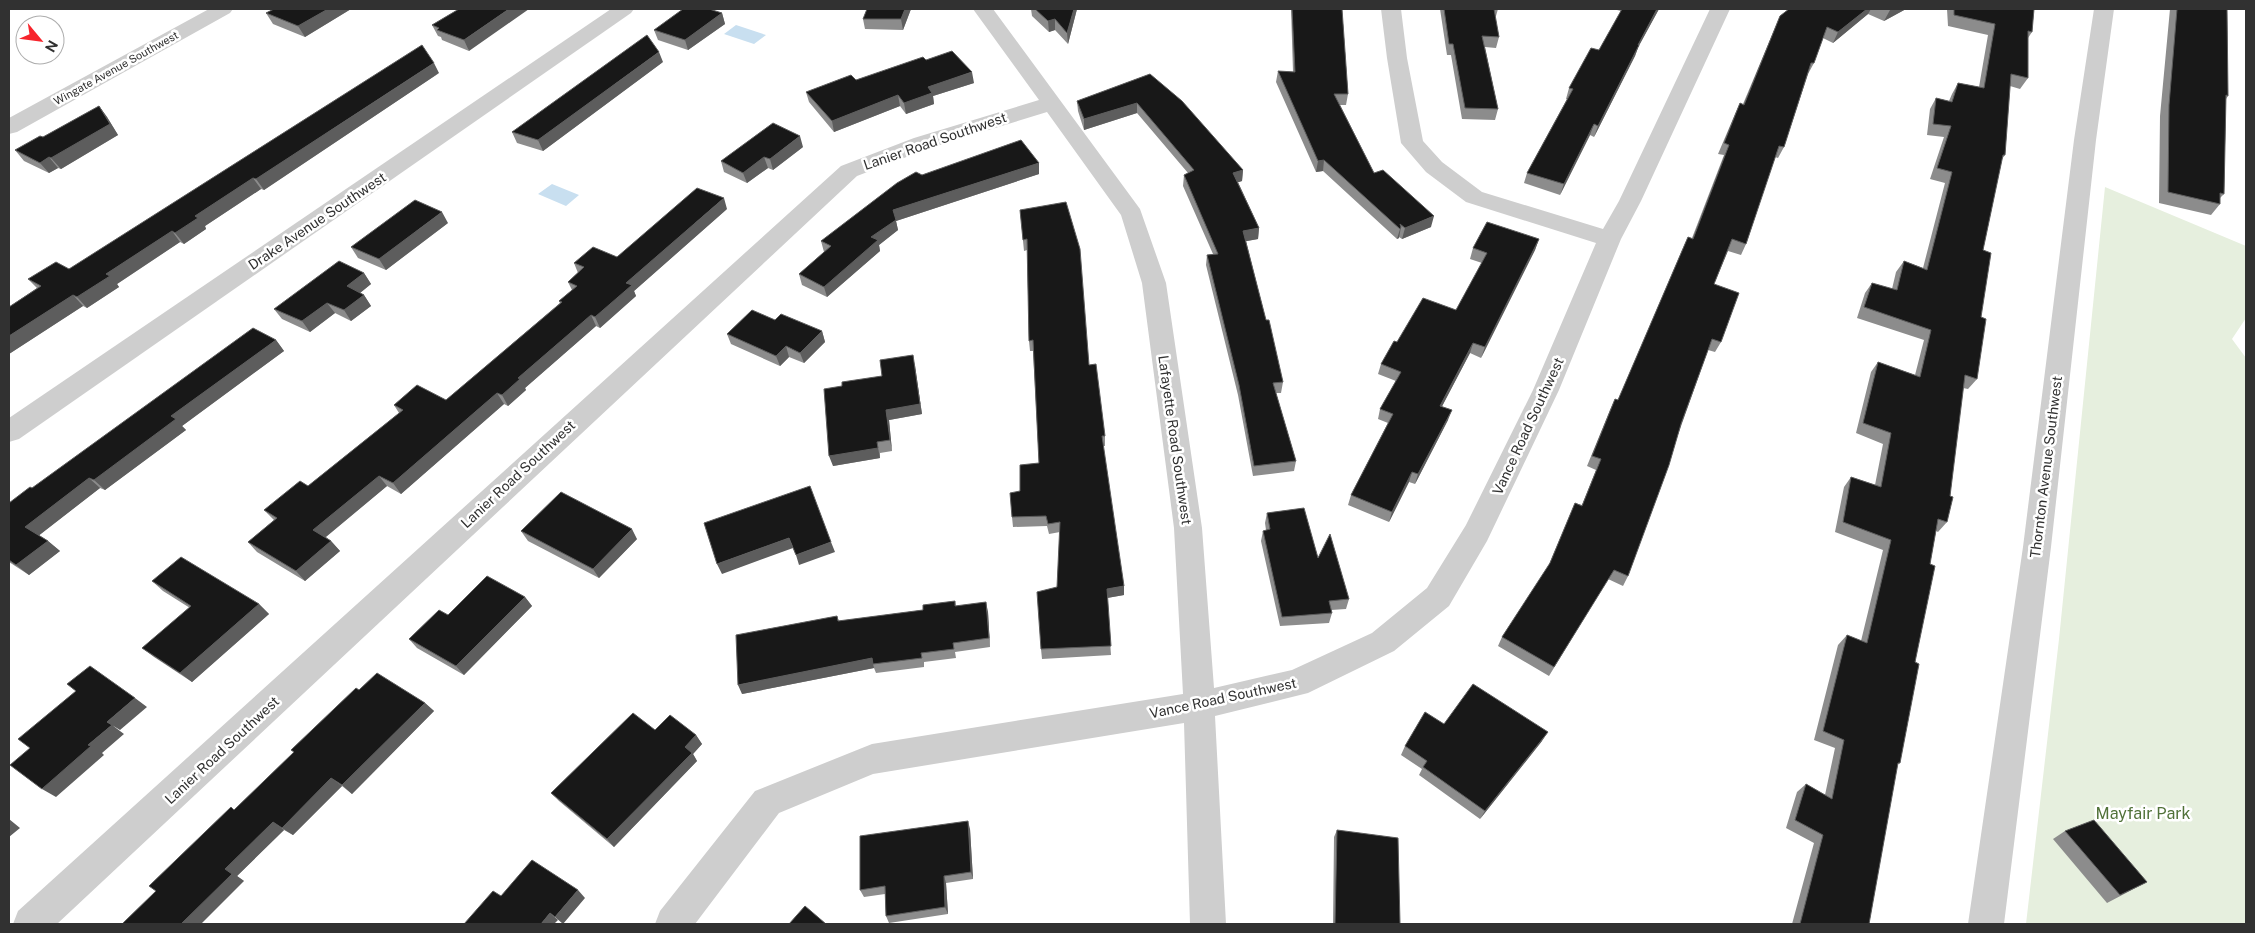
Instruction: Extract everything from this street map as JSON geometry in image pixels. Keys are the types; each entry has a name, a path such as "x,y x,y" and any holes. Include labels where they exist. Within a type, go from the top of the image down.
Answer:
{"street":[{"name":"Wingate Avenue Southwest","path":"9,127 223,9"},
{"name":"Drake Avenue Southwest","path":"9,432 624,9"},
{"name":"Lafayette Road Southwest","path":"983,9 1132,214 1154,283 1188,528 1199,706 1208,924"},
{"path":"1391,9 1397,58 1412,142 1434,167 1474,197 1608,239"},
{"name":"Vance Road Southwest","path":"673,924 767,802 872,759 1199,706 1297,684 1383,642 1438,597 1477,533 1529,426 1546,390 1608,239 1630,201 1720,9"},
{"name":"Thornton Avenue Southwest","path":"1986,924 2037,547 2084,150 2104,9"},
{"name":"Lanier Road Southwest","path":"31,924 849,171 922,143 1052,103"}],"green space":[{"name":"Mayfair Park","path":"2105,187 2246,246 2246,318 2232,339 2246,358 2246,924 2026,924 2059,639"}],"water":[{"path":"736,25 766,35 754,44 724,34"},
{"path":"552,184 579,195 566,206 538,194"}],"building":[{"path":"274,9 328,9 298,26 266,13"},
{"path":"459,9 509,9 464,40 437,30 439,28 432,25"},
{"path":"683,9 709,9 722,13 685,40 654,30"},
{"path":"867,9 905,9 901,19 863,19"},
{"path":"1035,9 1074,9 1067,33 1055,19 1048,21"},
{"path":"1292,9 1342,9 1348,94 1334,94 1374,173 1383,170 1434,216 1405,228 1400,224 1400,229 1324,160 1318,161 1278,71 1295,72"},
{"path":"1444,9 1494,9 1499,37 1482,36 1498,109 1465,108 1453,44 1449,44"},
{"path":"1622,9 1657,9 1598,126 1594,124 1564,184 1527,173 1573,89 1569,88 1591,48 1599,50"},
{"path":"1789,9 1867,9 1838,32 1827,27 1814,63 1811,63 1784,147 1779,146 1746,244 1732,239 1714,284 1739,293 1721,342 1712,339 1681,424 1669,465 1628,576 1614,570 1554,667 1502,637 1550,563 1575,503 1582,506 1601,459 1592,456 1615,399 1618,400 1688,237 1693,239 1729,145 1724,143 1740,103 1744,105 1780,16"},
{"path":"1954,9 2034,9 2032,32 2028,31 2028,78 2011,74 2005,155 2003,155 1983,250 1991,253 1981,317 1986,319 1977,379 1965,375 1950,496 1953,497 1947,522 1938,519 1930,564 1935,566 1915,662 1919,664 1900,763 1898,763 1869,924 1800,924 1823,835 1795,820 1806,784 1832,799 1844,740 1823,731 1847,635 1867,643 1891,540 1843,522 1851,477 1881,487 1891,433 1863,423 1878,362 1920,377 1931,330 1864,307 1872,283 1897,290 1904,261 1927,270 1952,172 1937,168 1951,126 1933,124 1936,98 1952,102 1958,83 1984,88 1995,24 1954,15"},
{"path":"2177,9 2227,9 2228,96 2226,95 2224,194 2220,193 2220,204 2168,192 2169,105"},
{"path":"647,35 659,52 538,140 512,132"},
{"path":"422,45 434,63 256,179 253,178 195,216 198,218 175,233 172,231 106,274 110,276 77,297 73,295 9,336 9,307 41,286 28,279 56,262 69,269"},
{"path":"952,51 972,72 928,87 932,93 904,103 898,95 832,121 806,92 851,75 856,80 923,57 926,60"},
{"path":"1150,74 1182,101 1243,170 1233,173 1259,228 1243,231 1266,320 1269,320 1283,382 1273,383 1296,461 1254,466 1239,385 1207,255 1218,254 1184,175 1194,170 1137,103 1084,119 1077,101"},
{"path":"99,106 110,124 51,158 49,157 40,163 15,150 40,136 43,137"},
{"path":"773,123 800,136 770,159 764,157 743,173 721,161"},
{"path":"1021,140 1039,163 893,210 896,220 871,237 878,240 824,287 799,274 831,246 821,241 897,183 916,172 922,175"},
{"path":"697,188 724,198 626,283 632,285 595,317 591,315 518,378 520,379 502,395 497,393 393,483 379,476 313,530 331,541 296,571 248,542 277,518 264,510 300,481 308,486 403,410 394,405 417,385 446,400 562,302 559,301 577,286 568,282 584,267 574,263 593,247 617,257"},
{"path":"415,200 442,212 379,259 351,247"},
{"path":"1066,202 1080,249 1089,365 1096,364 1105,436 1102,436 1124,586 1107,589 1111,646 1041,649 1037,592 1057,587 1060,522 1048,524 1046,516 1012,517 1010,493 1020,491 1020,465 1039,463 1033,340 1029,341 1027,239 1023,240 1020,210"},
{"path":"1487,222 1539,239 1485,347 1473,343 1440,406 1452,410 1418,474 1412,472 1392,512 1351,495 1393,414 1380,409 1401,372 1381,364 1394,341 1397,342 1423,298 1456,310 1487,253 1473,248"},
{"path":"339,261 364,273 347,286 364,295 344,310 327,303 302,321 274,309"},
{"path":"752,310 775,320 781,314 822,331 800,353 786,346 776,356 727,334"},
{"path":"253,328 276,340 171,416 176,419 94,480 89,478 25,527 48,541 16,565 9,560 9,503"},
{"path":"913,355 920,404 886,410 890,440 877,442 878,448 829,456 824,389 842,386 842,382 882,376 880,360"},
{"path":"810,486 831,542 796,555 789,538 717,564 704,523"},
{"path":"561,492 632,529 593,569 521,531"},
{"path":"1304,508 1318,558 1330,534 1349,599 1329,601 1332,613 1282,617 1263,531 1270,529 1267,513"},
{"path":"181,557 259,604 180,673 142,648 191,606 152,581"},
{"path":"487,576 525,597 456,666 409,639 439,610 448,615"},
{"path":"955,601 955,606 986,602 989,638 953,643 954,649 921,653 922,658 873,664 872,658 738,685 736,635 837,616 838,621 923,610 923,605"},
{"path":"90,666 135,698 107,722 112,725 88,745 91,746 42,789 10,765 30,748 18,739 76,691 67,684"},
{"path":"377,673 425,703 342,785 331,778 282,828 273,822 225,869 232,874 181,924 122,924 156,891 149,886 231,807 234,810 294,752 291,750 356,688 359,690"},
{"path":"1473,684 1548,732 1485,811 1423,767 1427,761 1405,746 1425,712 1444,724"},
{"path":"633,713 655,730 670,715 696,735 685,747 692,753 607,839 551,793"},
{"path":"2094,820 2147,882 2120,895 2065,831"},
{"path":"968,821 971,872 944,876 945,907 886,916 885,886 860,890 860,836"},
{"path":"1337,830 1398,838 1400,924 1335,924"},
{"path":"532,860 578,890 555,917 550,913 541,924 464,924 493,891 501,896"},
{"path":"805,906 826,924 789,924"}]}
